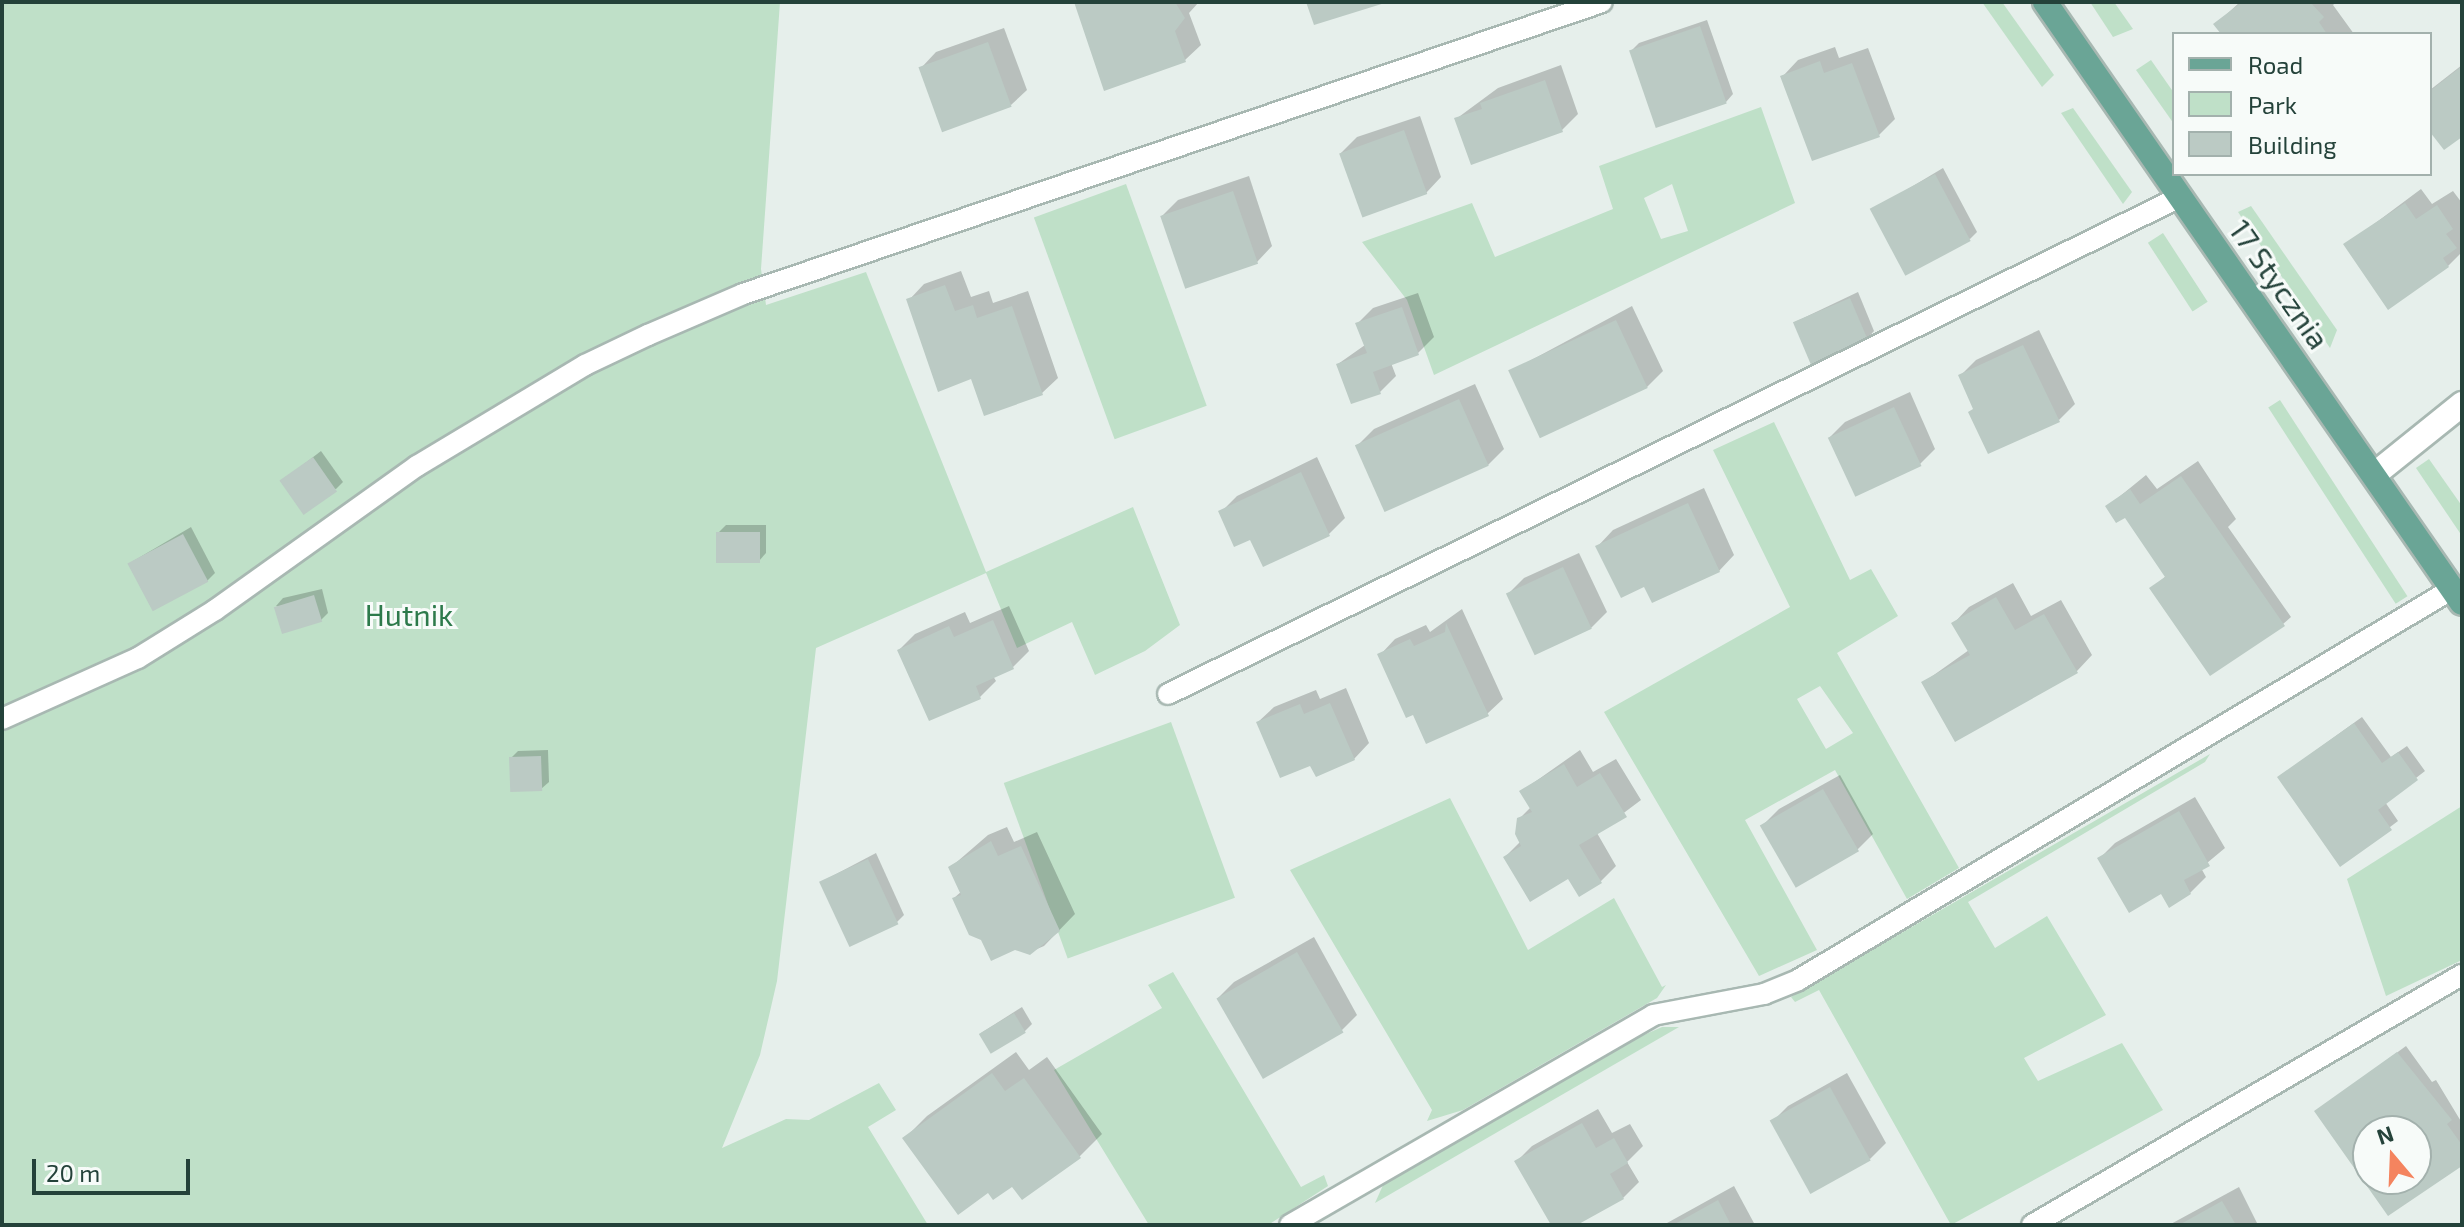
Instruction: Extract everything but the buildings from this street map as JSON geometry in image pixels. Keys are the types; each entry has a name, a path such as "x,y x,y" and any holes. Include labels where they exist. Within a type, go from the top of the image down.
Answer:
{"main road":[{"name":"17 Stycznia","path":"2045,2 2457,596"}],"street":[{"path":"2375,474 2462,404"}],"lane":[{"path":"2,719 138,658 215,610 417,466 585,365 648,335 743,294 1602,2"},
{"path":"1168,694 2180,197"},
{"path":"1290,1225 1653,1015 1764,994 1798,980 2457,596"},
{"path":"2032,1225 2462,975"}],"green space":[{"name":"Hutnik","path":"2,2 780,2 761,269 766,305 866,272 986,572 1133,507 1180,625 1145,651 1095,675 1072,622 1017,648 986,573 816,648 777,981 760,1055 722,1148 786,1119 809,1120 879,1083 896,1110 868,1127 928,1225 2,1225"},
{"path":"1982,2 2002,2 2054,75 2042,87"},
{"path":"2090,2 2114,2 2133,29 2113,37"},
{"path":"2151,60 2172,90 2172,121 2136,70"},
{"path":"1761,107 1795,203 1434,375 1407,300 1362,242 1472,203 1495,257 1613,209 1599,166","holes":["1672,184 1688,231 1661,239 1644,198"]},
{"path":"2073,108 2132,192 2123,204 2061,113"},
{"path":"1126,184 1207,406 1115,439 1034,218"},
{"path":"2251,206 2337,330 2330,348 2238,212"},
{"path":"2163,233 2208,302 2193,312 2148,243"},
{"path":"2280,400 2407,596 2396,604 2268,408"},
{"path":"1774,422 1850,580 1871,569 1898,616 1837,653 1959,868 1907,899 1835,770 1745,820 1817,950 1759,976 1604,712 1790,607 1713,450","holes":["1820,686 1853,733 1826,749 1797,699"]},
{"path":"2429,459 2462,506 2462,536 2416,468"},
{"path":"1171,722 1235,898 1068,959 1004,783"},
{"path":"2210,754 2205,762 1968,902 1995,948 2047,916 2106,1015 2024,1058 2038,1081 2122,1043 2163,1110 1951,1225 1819,990 1795,1002 1791,997"},
{"path":"1450,798 1528,950 1614,898 1662,987 1666,985 1657,998 1463,1110 1427,1121 1432,1110 1290,870"},
{"path":"2462,806 2462,960 2386,996 2347,879"},
{"path":"1173,972 1301,1187 1324,1175 1328,1186 1268,1225 1149,1225 1054,1070 1162,1008 1148,985"},
{"path":"1662,1027 1679,1027 1375,1203 1384,1183 1621,1045"}]}
